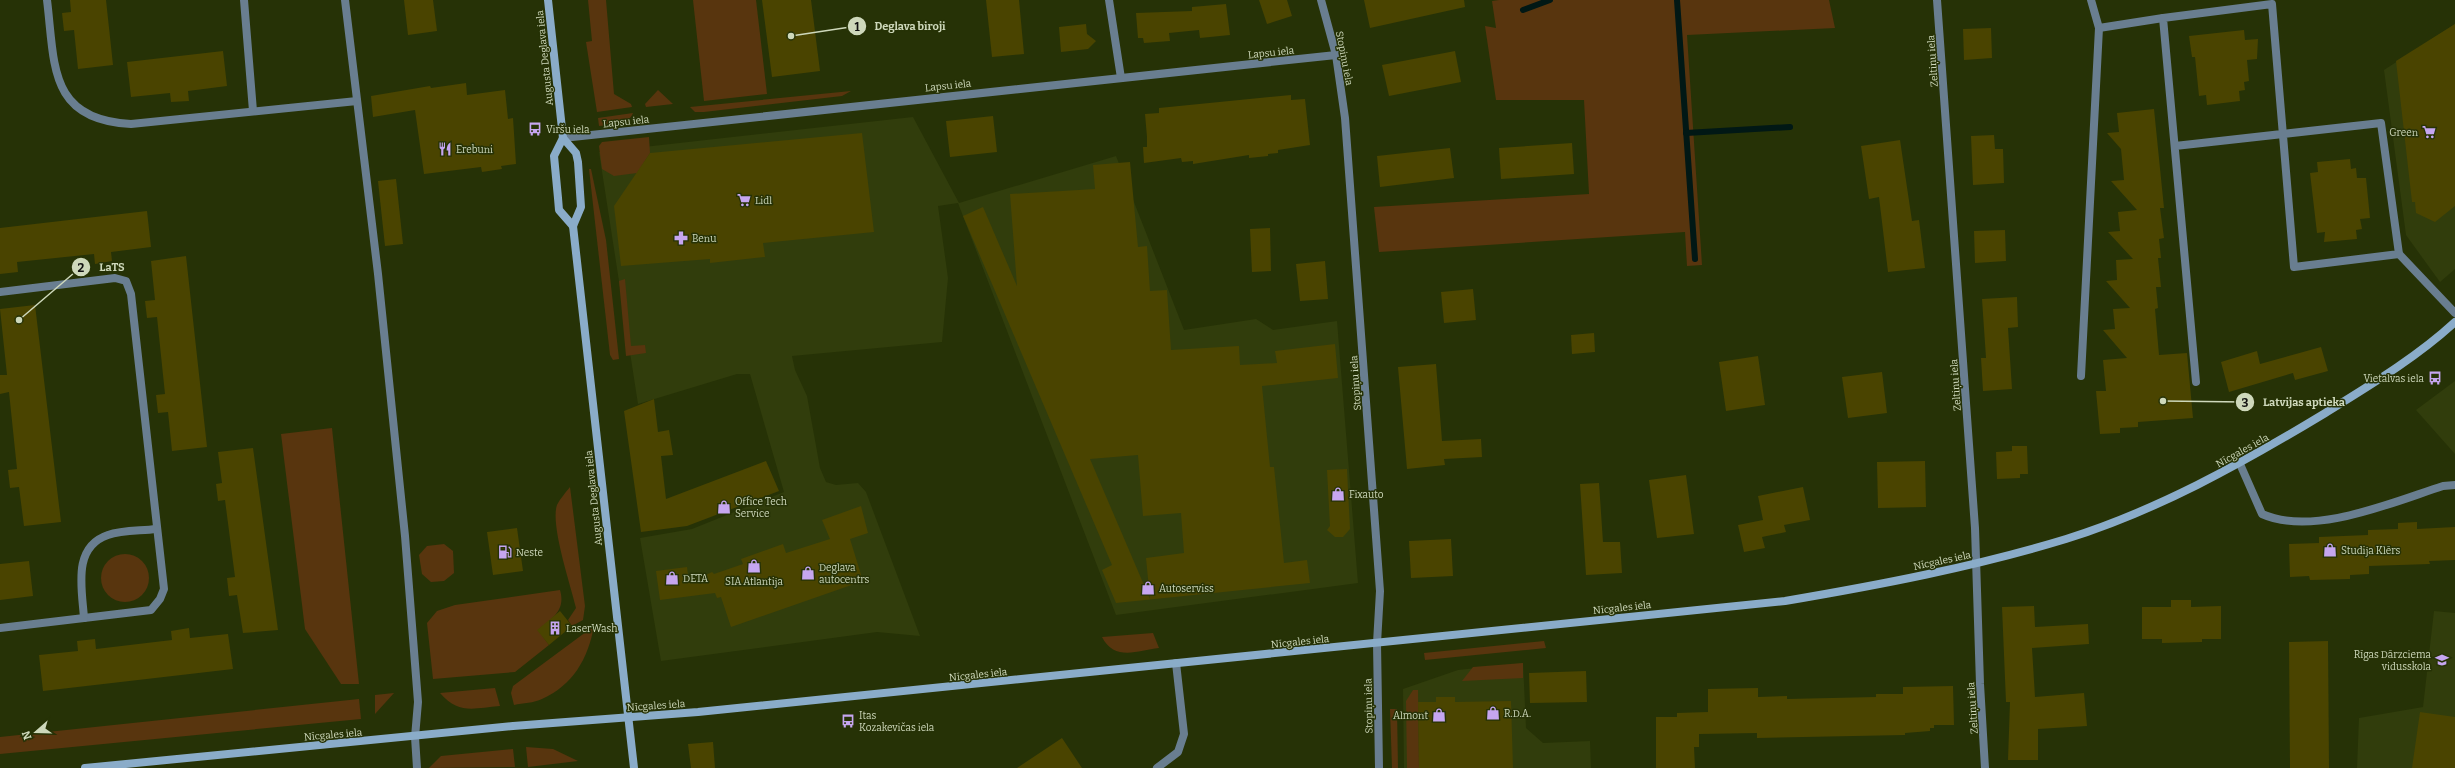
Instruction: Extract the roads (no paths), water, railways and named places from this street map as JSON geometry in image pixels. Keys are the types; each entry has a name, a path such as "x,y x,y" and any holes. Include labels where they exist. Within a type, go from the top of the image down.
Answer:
{"street":[{"path":"47,0 57,78 69,99 81,111 99,120 131,124 357,101"},
{"path":"244,0 253,111"},
{"path":"345,0 378,274 410,591 418,702 415,737 417,768"},
{"name":"Augusta Deglava iela","path":"548,0 563,138 576,153 582,208 574,226 634,768"},
{"path":"1109,0 1121,78"},
{"name":"Stopiņu iela","path":"1321,0 1336,55 1345,118 1380,591 1377,643 1379,768"},
{"name":"Zeltiņu iela","path":"1937,0 1976,563 1985,768"},
{"path":"2080,376 2099,28 2091,0"},
{"path":"2099,28 2272,4 2294,266 2399,254"},
{"path":"2163,18 2196,382"},
{"name":"Lapsu iela","path":"563,138 1336,55"},
{"path":"2175,146 2381,123 2399,254 2455,313"},
{"path":"563,138 554,156 559,210 574,226"},
{"path":"0,292 115,278 126,281 131,294 164,589 160,599 151,610 0,628"},
{"name":"Nīcgales iela","path":"85,768 698,712 1784,601 1862,588 1976,563 2067,539 2108,524 2240,464 2351,397 2421,349 2455,322"},
{"path":"2240,464 2262,514 2276,521 2336,520 2444,486 2455,485"},
{"path":"84,618 80,577 86,552 93,542 108,535 156,528"},
{"path":"1157,768 1178,752 1184,734 1176,663"}],"waterway":[{"path":"1523,10 1550,0"},
{"path":"1677,0 1695,259"},
{"path":"1686,133 1790,127"}],"place":[{"name":"Deglava biroji","path":"791,36"},
{"name":"Viršu iela","path":"535,129"},
{"name":"Green","path":"2429,132"},
{"name":"Erebuni","path":"445,149"},
{"name":"Lidl","path":"744,200"},
{"name":"Benu","path":"681,238"},
{"name":"LaTS","path":"19,320"},
{"name":"Vietalvas iela","path":"2435,378"},
{"name":"Latvijas aptieka","path":"2163,401"},
{"name":"Fixauto","path":"1338,494"},
{"name":"Office Tech Service","path":"724,507"},
{"name":"Studija Klērs","path":"2330,550"},
{"name":"Neste","path":"505,552"},
{"name":"SIA Atlantija","path":"754,566"},
{"name":"Deglava autocentrs","path":"808,573"},
{"name":"DETA","path":"672,578"},
{"name":"Autoserviss","path":"1148,588"},
{"name":"LaserWash","path":"555,628"},
{"name":"Rīgas Dārzciema vidusskola","path":"2442,660"},
{"name":"R.D.A.","path":"1493,713"},
{"name":"Almont","path":"1439,715"},
{"name":"Itas Kozakevičas iela","path":"848,721"}]}
